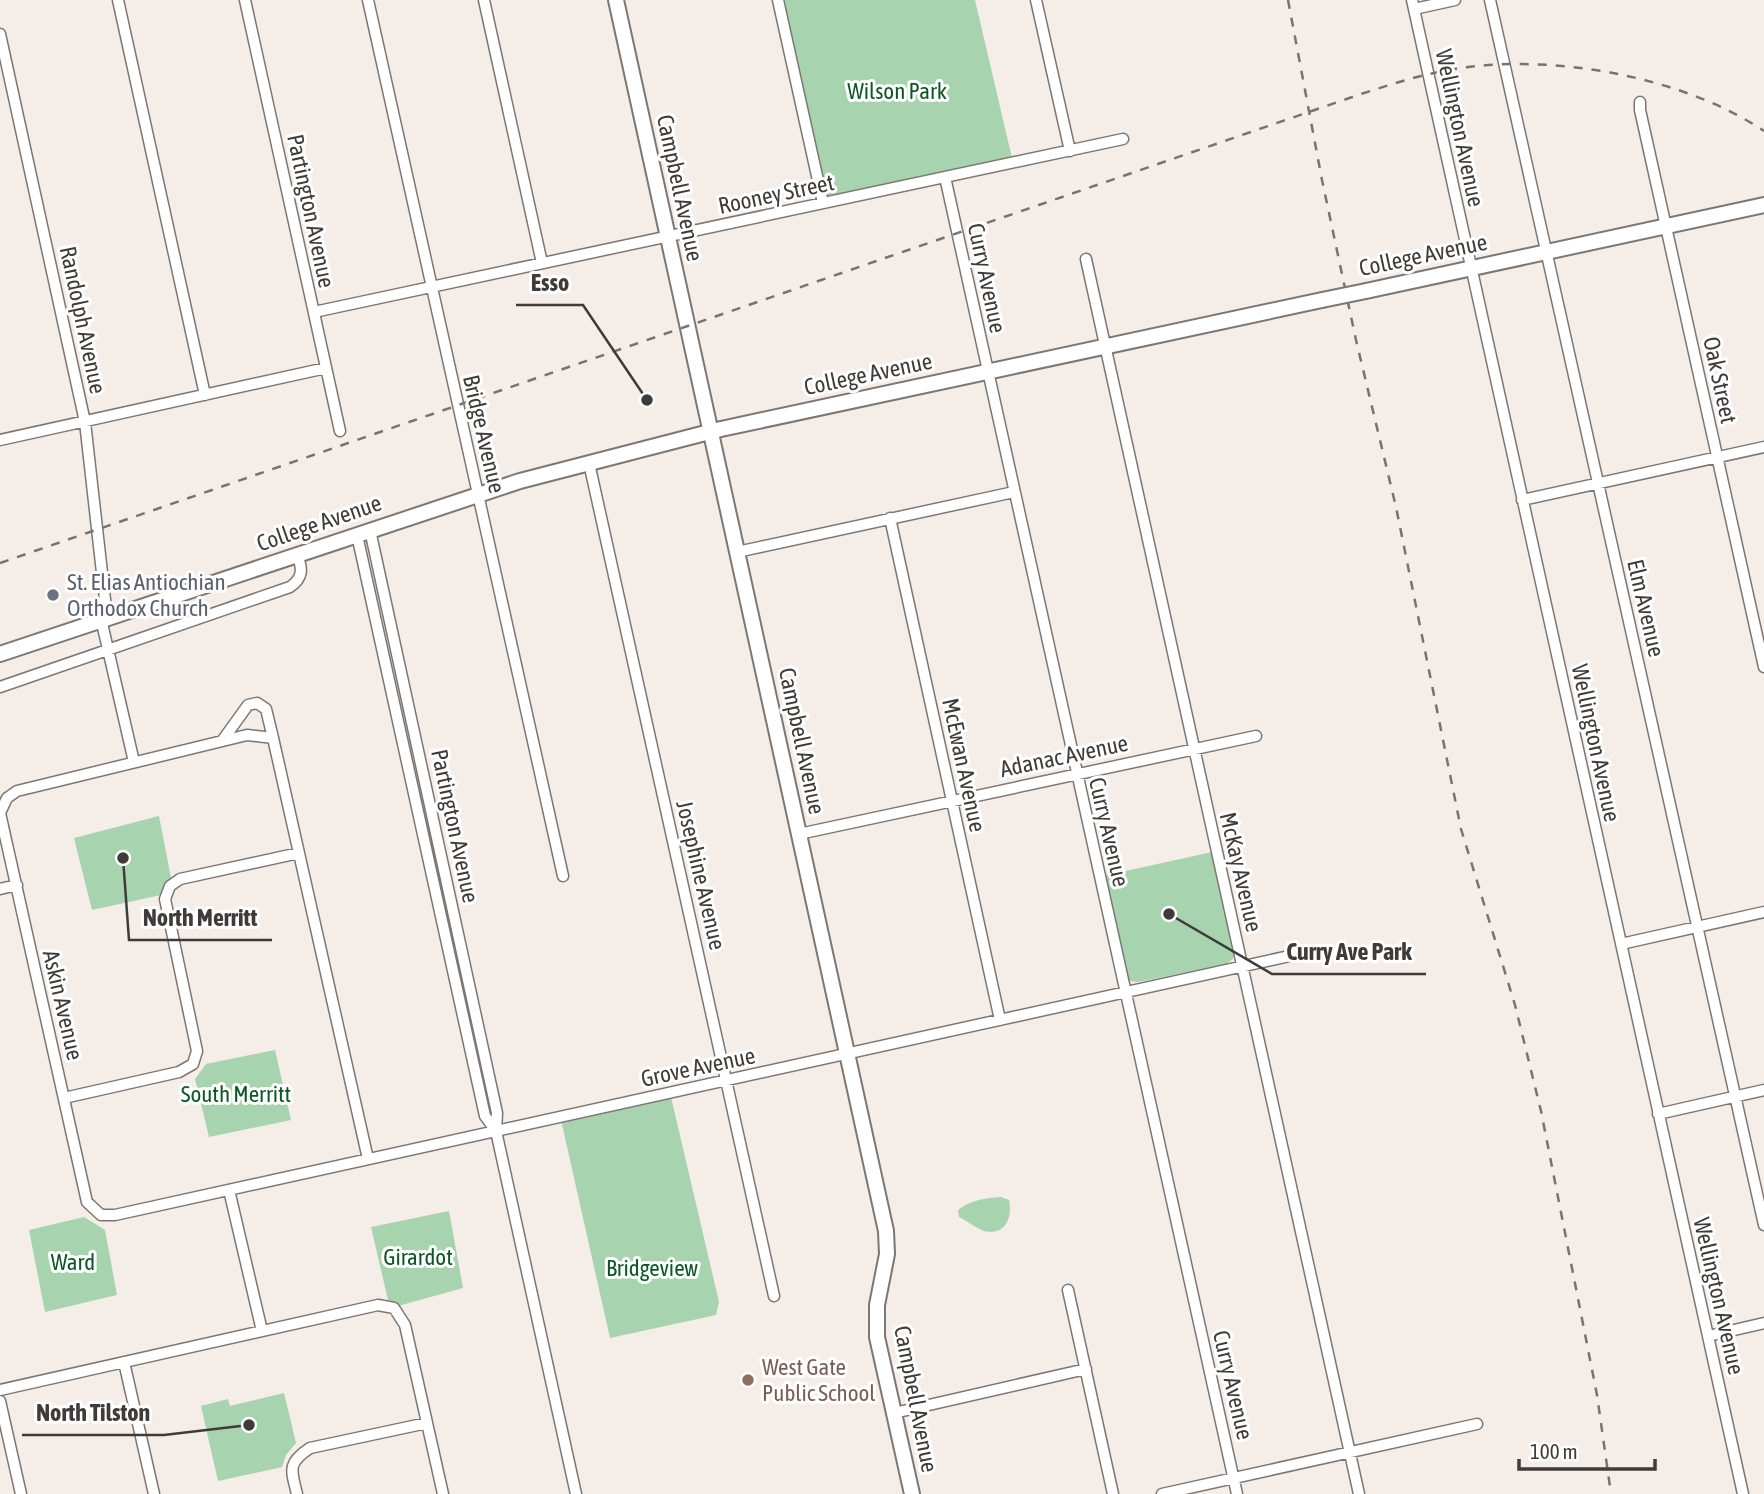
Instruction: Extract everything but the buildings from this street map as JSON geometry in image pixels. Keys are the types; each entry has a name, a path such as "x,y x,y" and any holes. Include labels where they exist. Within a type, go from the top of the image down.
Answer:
{"street":[{"path":"118,0 205,395"},
{"name":"Partington Avenue","path":"245,0 340,431"},
{"name":"Bridge Avenue","path":"368,0 563,876"},
{"path":"484,0 542,263"},
{"name":"Campbell Avenue","path":"616,0 886,1231 887,1254 877,1305 877,1337 912,1494"},
{"path":"778,0 823,203"},
{"path":"1036,0 1070,150"},
{"path":"1413,5 1455,0"},
{"name":"Elm Avenue","path":"1490,0 1764,1225"},
{"name":"Wellington Avenue","path":"1413,5 1743,1494"},
{"name":"Randolph Avenue","path":"0,34 85,422 108,650 134,762"},
{"name":"Oak Street","path":"1640,102 1764,667"},
{"name":"Rooney Street","path":"314,312 1123,139"},
{"name":"Curry Avenue","path":"945,177 1237,1494"},
{"name":"College Avenue","path":"0,654 478,494 710,432 1764,205"},
{"name":"McKay Avenue","path":"1086,259 1359,1494"},
{"path":"0,440 326,368"},
{"path":"1522,500 1764,447"},
{"name":"Josephine Avenue","path":"589,463 774,1296"},
{"path":"737,552 1014,492"},
{"name":"McEwan Avenue","path":"890,519 1000,1020"},
{"name":"Partington Avenue","path":"363,532 497,1113 496,1131 576,1494"},
{"path":"0,687 290,587 298,582 302,573 298,555"},
{"path":"222,741 248,705 257,703 266,709 368,1159"},
{"path":"134,762 247,735 273,738"},
{"name":"Adanac Avenue","path":"799,834 1256,736"},
{"name":"Askin Avenue","path":"101,1215 87,1202 0,813 7,798 17,790 134,762"},
{"path":"64,1098 179,1072 193,1064 197,1051 165,900 170,886 180,879 299,853"},
{"path":"0,889 17,885"},
{"path":"1621,944 1764,912"},
{"name":"Grove Avenue","path":"101,1215 115,1216 1303,953"},
{"path":"1658,1114 1764,1090"},
{"path":"229,1190 262,1331"},
{"path":"1068,1290 1113,1494"},
{"path":"0,1390 378,1305 394,1308 405,1325 443,1494"},
{"path":"1708,1336 1764,1323"},
{"path":"124,1362 154,1494"},
{"path":"894,1413 1086,1369"},
{"path":"0,1401 21,1494"},
{"path":"297,1494 291,1470 296,1457 310,1448 427,1423"},
{"path":"1162,1494 1477,1424"}],"green space":[{"name":"Wilson Park","path":"783,0 975,0 1012,158 827,197"},
{"path":"159,816 171,878 161,895 92,910 74,838"},
{"path":"1212,852 1234,953 1233,959 1226,964 1138,982 1129,981 1125,974 1103,876"},
{"name":"South Merritt","path":"275,1050 291,1120 209,1137 195,1079 206,1064"},
{"name":"Bridgeview","path":"671,1097 719,1302 716,1315 610,1338 561,1120"},
{"path":"1001,1197 1009,1200 1010,1213 1006,1224 997,1231 984,1231 959,1217 958,1210 968,1204"},
{"name":"Girardot","path":"449,1211 463,1288 398,1306 388,1300 371,1227"},
{"name":"Ward","path":"84,1217 105,1230 117,1295 45,1312 29,1230"},
{"path":"284,1393 296,1443 286,1455 282,1467 218,1481 201,1406 228,1399 230,1406"}],"railway":[{"path":"1288,0 1322,180 1356,340 1396,507 1461,829 1515,1005 1541,1111 1597,1395 1611,1494"},
{"path":"0,563 1361,94 1431,74 1492,65 1532,64 1615,73 1695,96 1764,131"}],"place":[{"name":"Esso","path":"647,400"},
{"name":"St. Elias Antiochian Orthodox Church","path":"53,595"},
{"name":"North Merritt","path":"123,858"},
{"name":"Curry Ave Park","path":"1169,914"},
{"name":"West Gate Public School","path":"748,1380"},
{"name":"North Tilston","path":"249,1425"}]}
